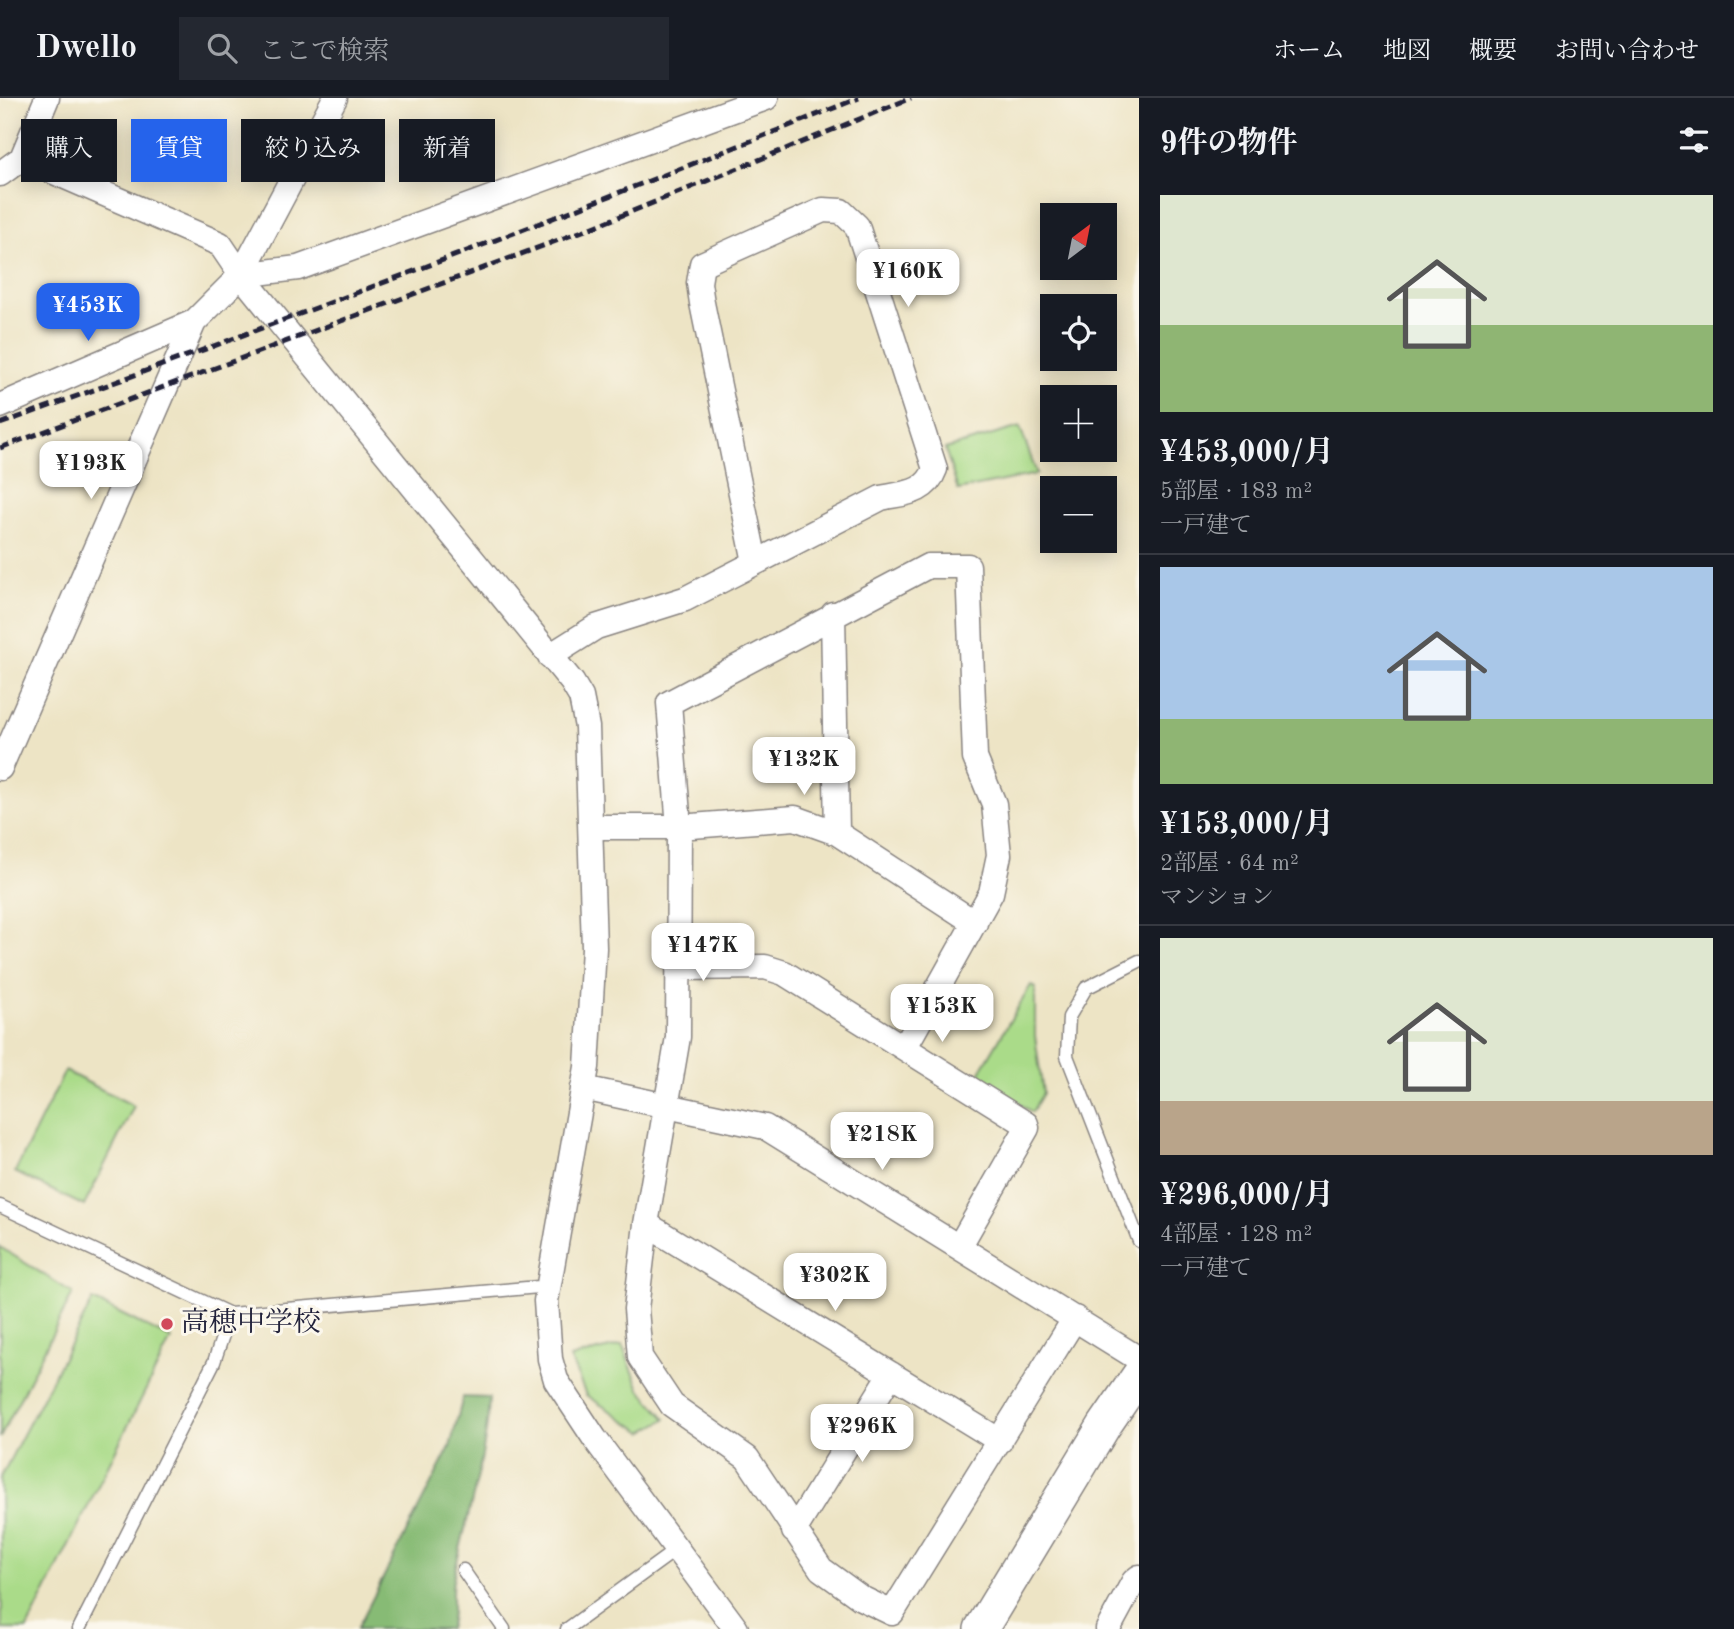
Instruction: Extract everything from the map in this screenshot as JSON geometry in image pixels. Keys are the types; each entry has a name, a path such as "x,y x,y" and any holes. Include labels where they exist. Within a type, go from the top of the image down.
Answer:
{"street":[{"path":"38,119 47,98"},
{"path":"241,275 298,268 766,98"},
{"path":"0,768 194,322 241,275 331,99"},
{"path":"0,174 21,159"},
{"path":"77,182 220,244 241,275 572,682 584,710 592,827 594,947 583,1088 550,1286 546,1332 556,1380 595,1439 736,1629"},
{"path":"550,656 596,628 685,599 881,498 923,488 935,469 857,226 841,211 823,211 702,264 699,270 702,303 755,562"},
{"path":"0,406 194,322"},
{"path":"905,1047 992,893 999,855 994,804 975,758 968,566 928,566 669,703 679,827 681,968 678,1037 646,1224 636,1309 636,1336 647,1371 672,1405 685,1417 736,1448 747,1458 821,1569 834,1581 892,1613 1075,1318"},
{"path":"833,614 837,833"},
{"path":"592,827 679,827 795,818 837,833 975,923"},
{"path":"681,968 765,967 784,973 905,1047 1027,1128 959,1247"},
{"path":"583,1088 765,1127 1139,1359"},
{"path":"646,1224 1000,1441"},
{"path":"794,1531 891,1374"},
{"path":"982,1629 1104,1426 1139,1375"},
{"path":"1108,1629 1134,1581 1139,1577"}],"lane":[{"path":"1139,961 1086,988 1069,1017 1067,1034 1067,1056 1073,1077 1139,1241"},
{"path":"0,1206 230,1314 550,1286"},
{"path":"79,1629 214,1362 230,1314"},
{"path":"567,1629 677,1549"},
{"path":"463,1570 504,1629"}],"green space":[{"path":"1020,427 1037,474 958,490 945,449"},
{"path":"1031,985 1035,988 1035,1036 1043,1093 1032,1112 977,1077"},
{"path":"65,1071 134,1106 84,1206 15,1172"},
{"path":"0,1247 73,1293 0,1438"},
{"path":"93,1300 171,1339 27,1629 2,1629 0,1479"},
{"path":"622,1345 640,1389 666,1419 643,1432 586,1395 570,1358"},
{"path":"463,1397 489,1398 480,1466 453,1580 449,1629 357,1629 450,1447"}],"railway":[{"path":"0,424 431,265 859,98"},
{"path":"0,448 591,228 911,98"}],"place":[{"name":"高穂中学校","path":"167,1324"}]}
